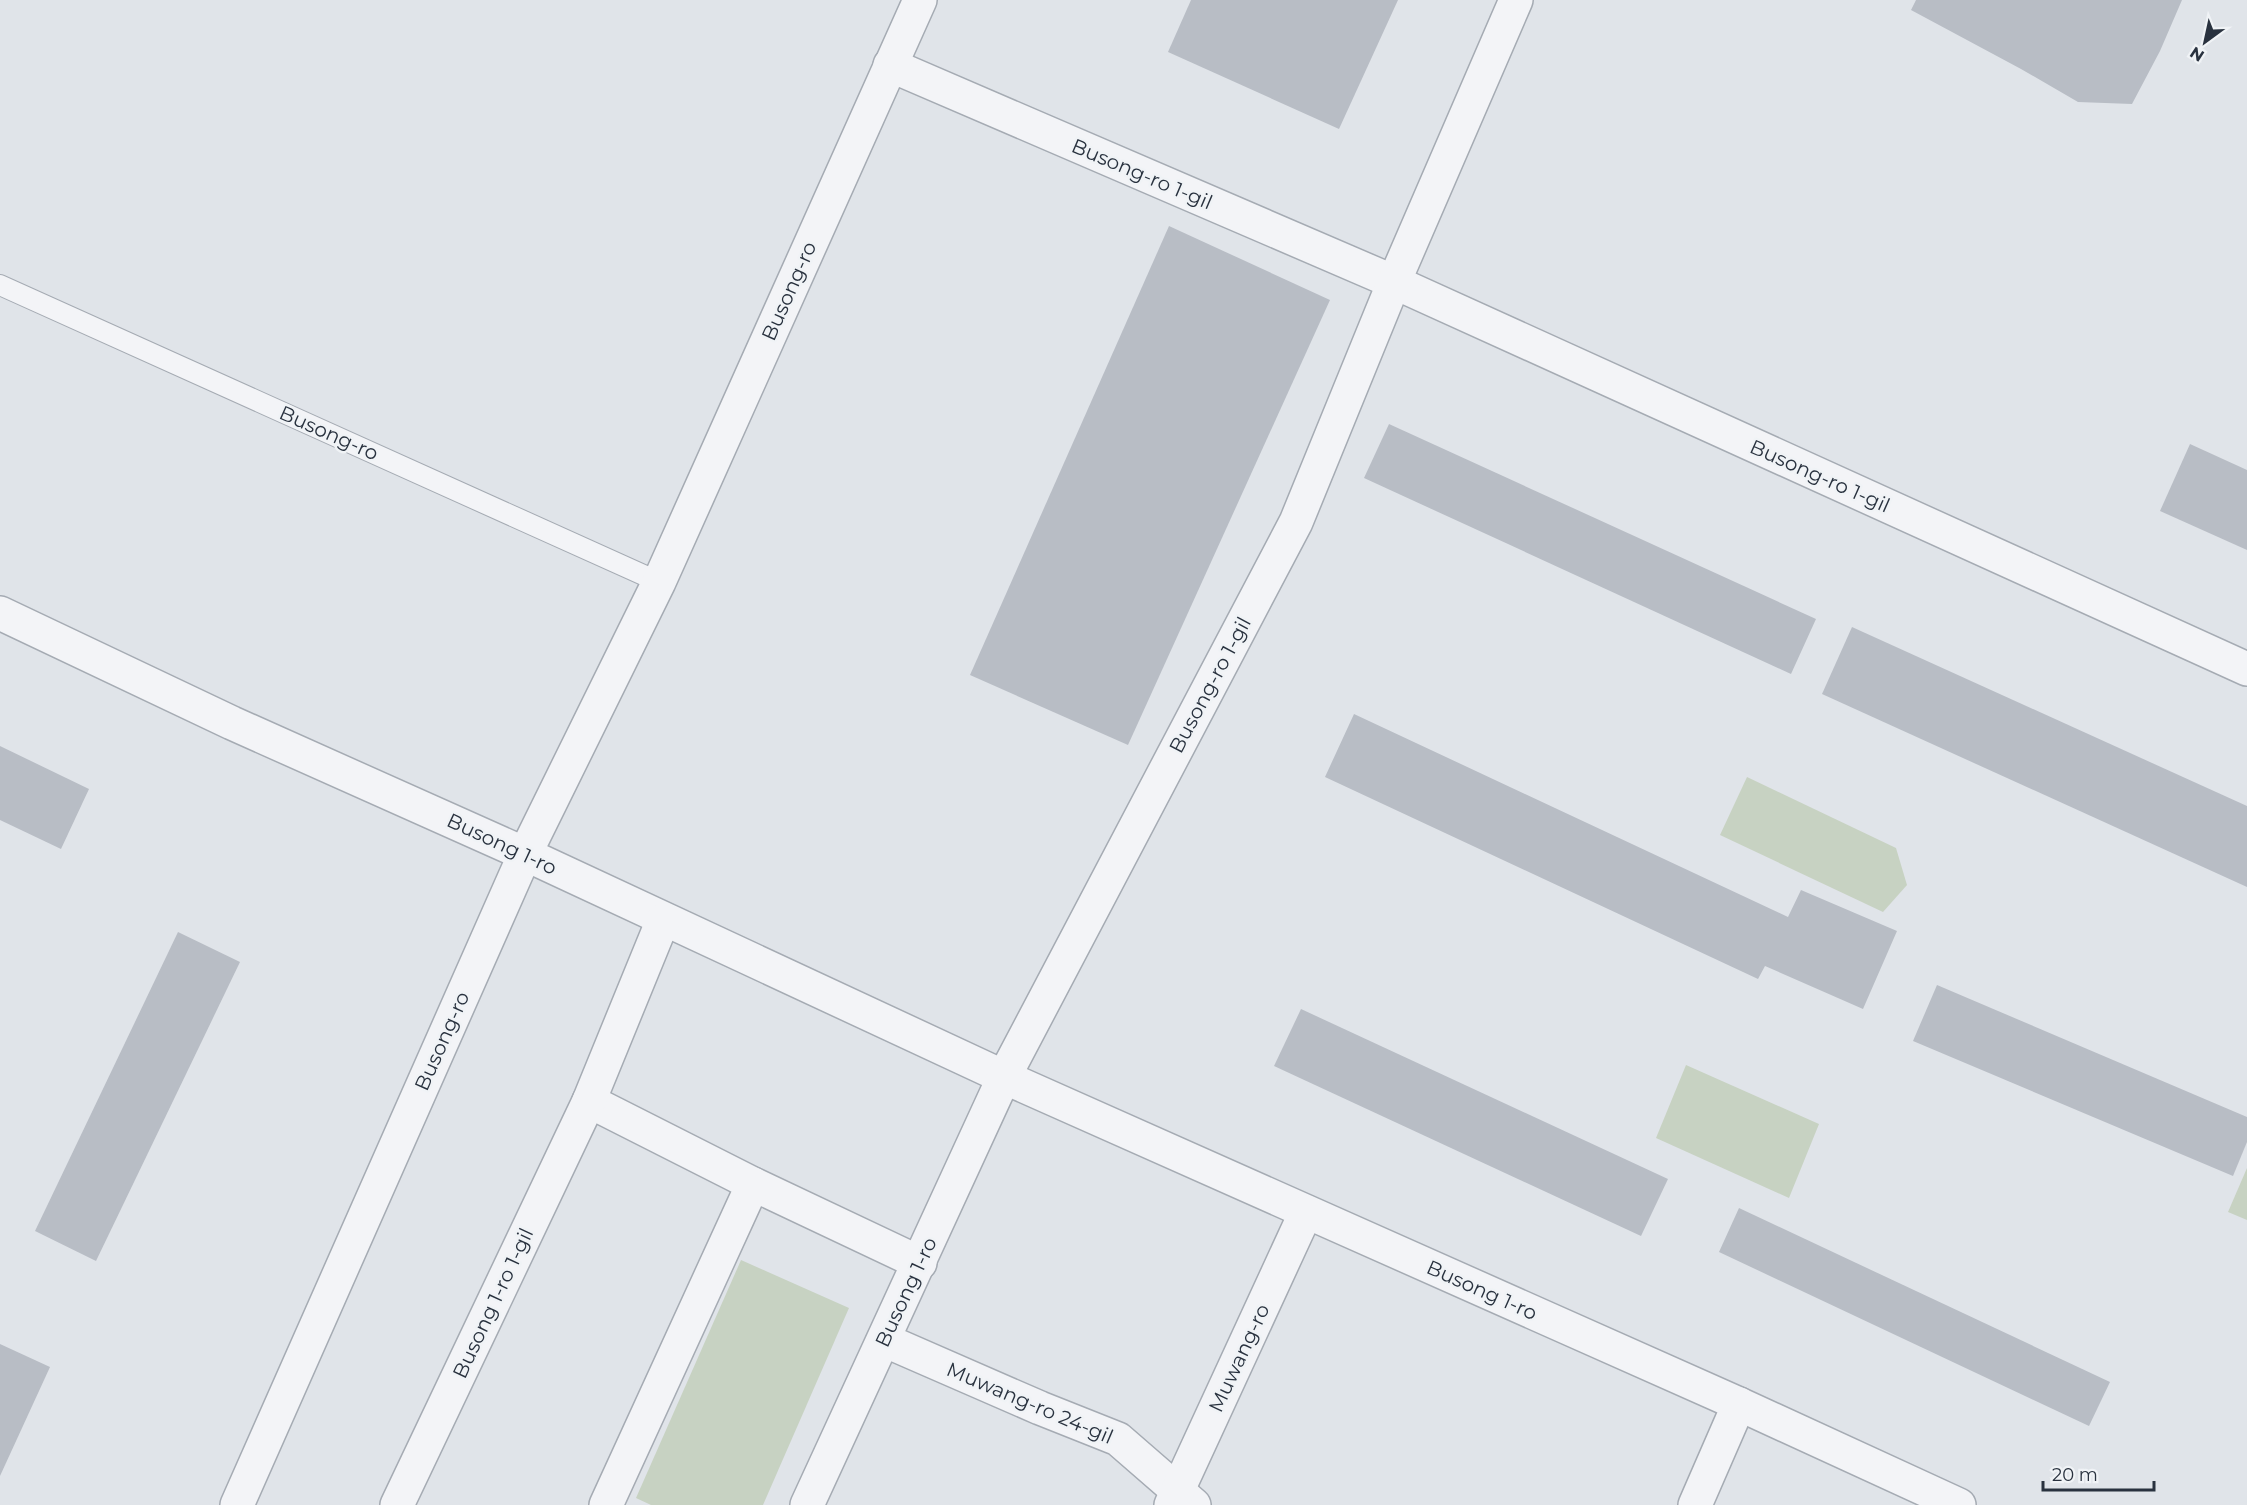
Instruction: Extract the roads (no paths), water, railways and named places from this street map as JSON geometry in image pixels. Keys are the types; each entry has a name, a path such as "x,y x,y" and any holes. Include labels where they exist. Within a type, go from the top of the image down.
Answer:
{"street":[{"name":"Busong-ro","path":"237,1505 525,854 659,582 920,0"},
{"name":"Busong-ro 1-gil","path":"1004,1077 1296,522 1394,282 1516,0"},
{"name":"Busong-ro 1-gil","path":"890,65 1394,282 2247,669"},
{"name":"Busong 1-ro","path":"0,613 243,728 525,854 1004,1077 1739,1404 1959,1505"},
{"name":"Busong 1-ro 1-gil","path":"397,1505 589,1101 663,920"},
{"name":"Busong 1-ro","path":"807,1505 1004,1077"},
{"path":"589,1101 753,1184 920,1263"},
{"path":"606,1505 753,1184"},
{"name":"Muwang-ro","path":"1181,1500 1306,1212"},
{"name":"Muwang-ro 24-gil","path":"884,1340 1040,1408 1118,1439 1181,1500"},
{"path":"1695,1505 1739,1404"}],"lane":[{"name":"Busong-ro","path":"0,285 659,582"}]}
